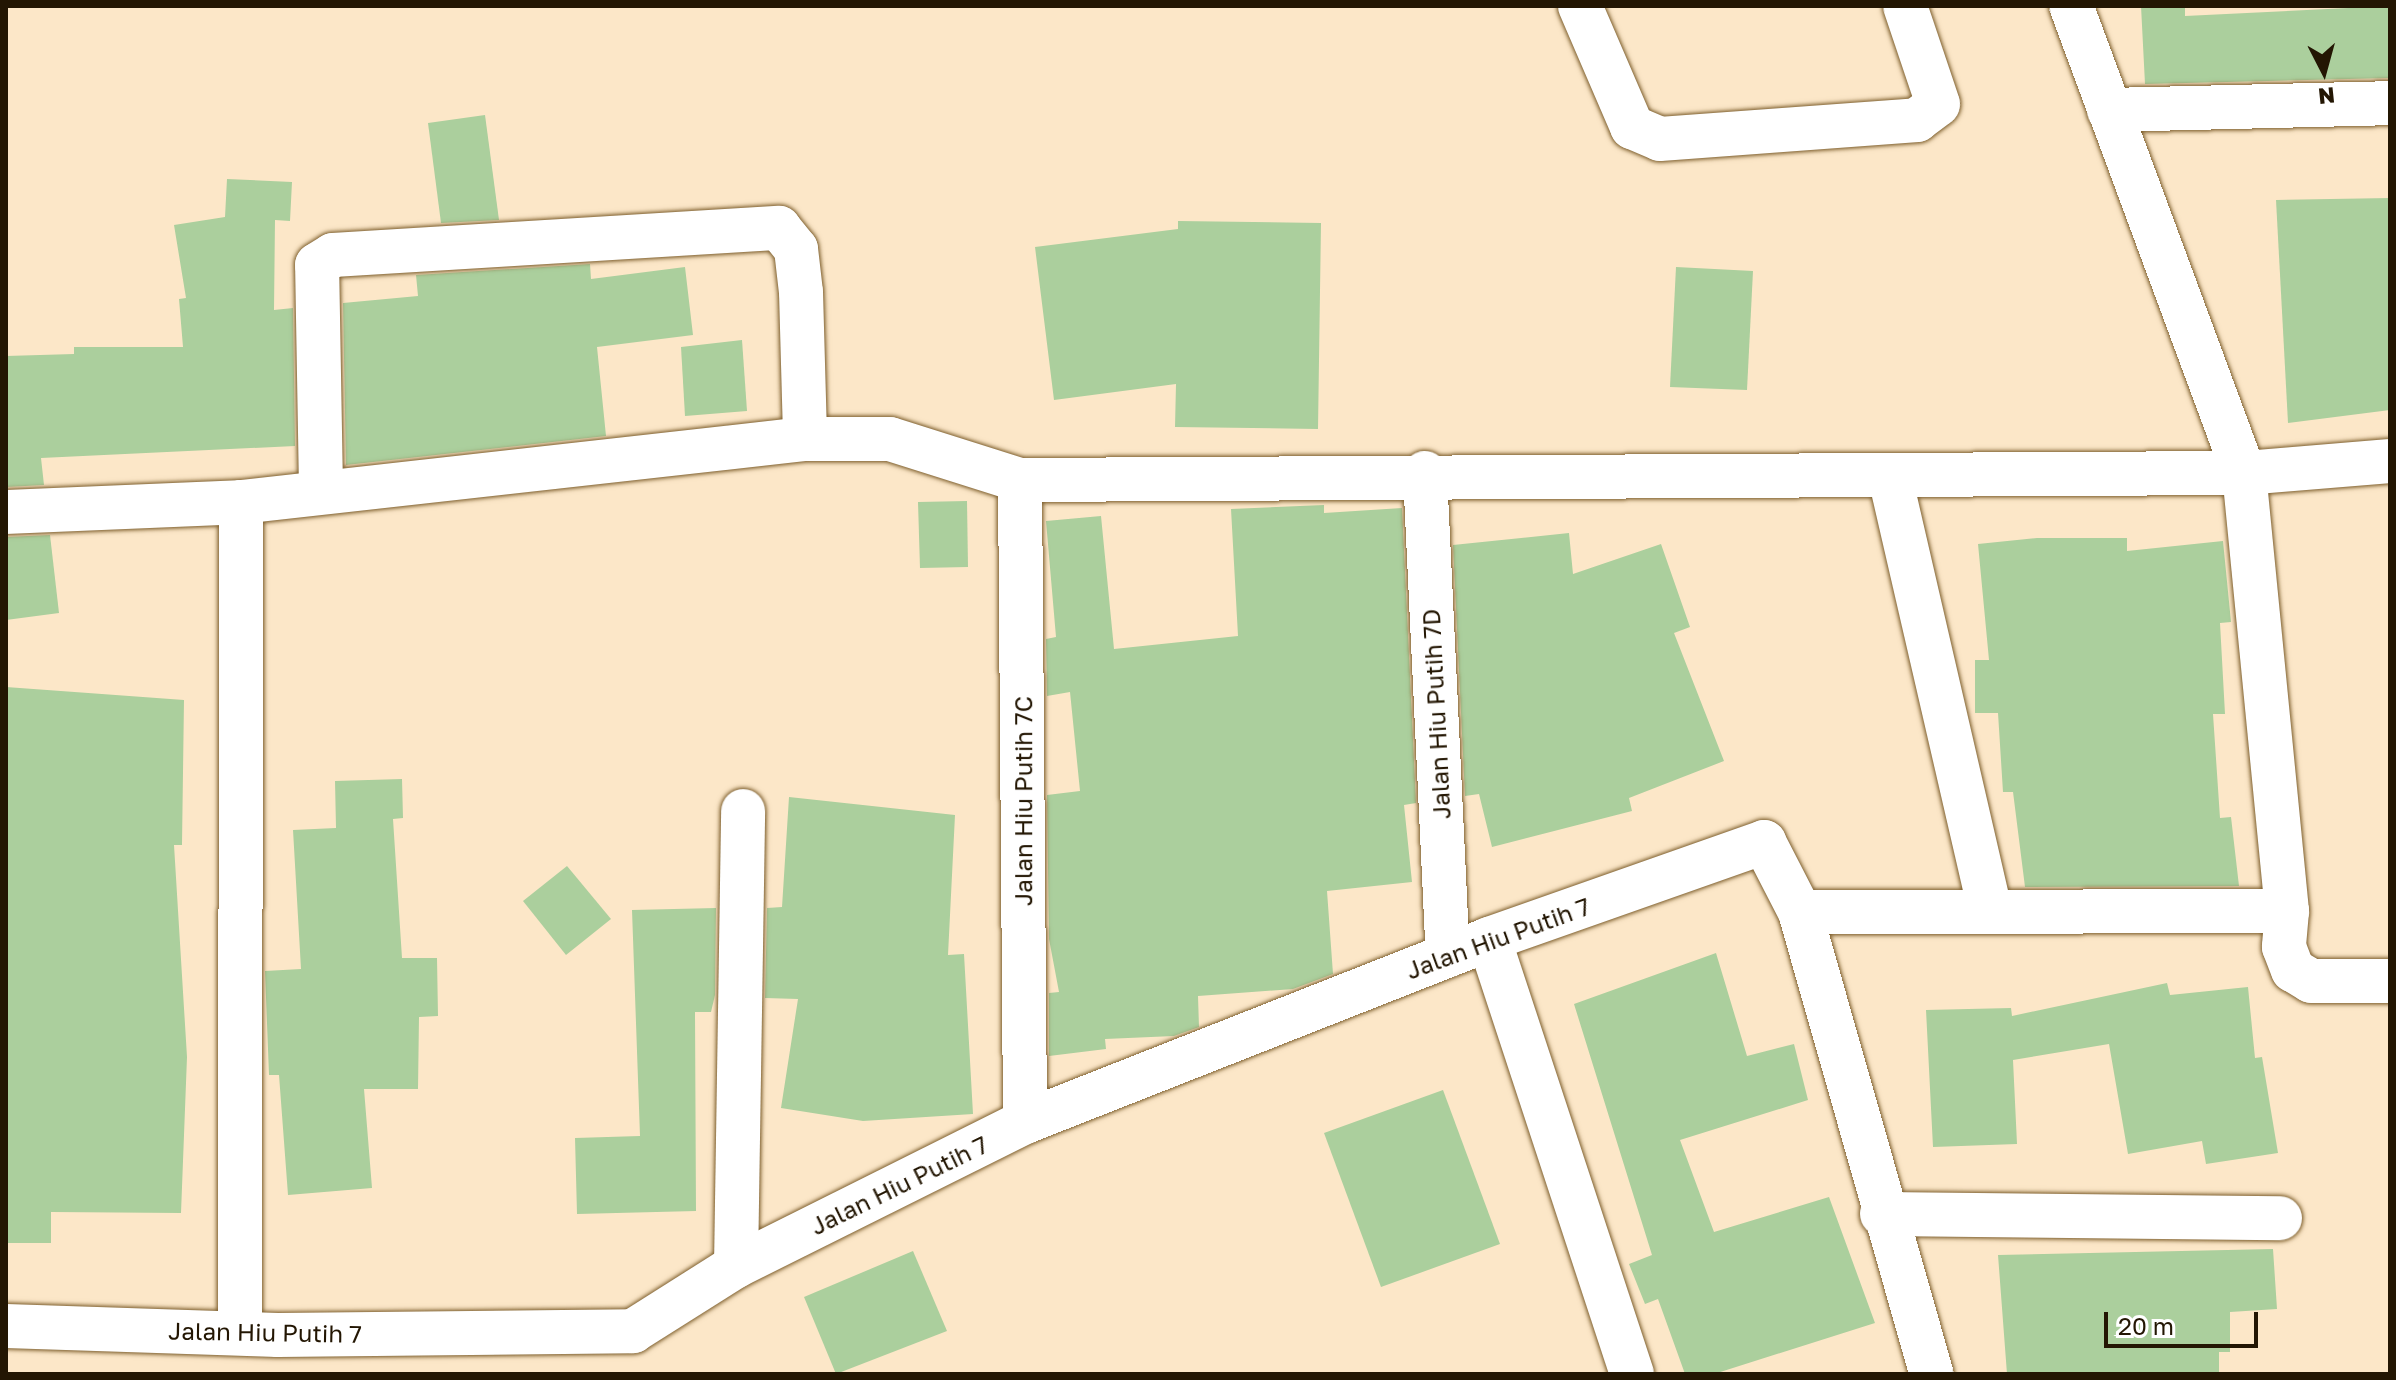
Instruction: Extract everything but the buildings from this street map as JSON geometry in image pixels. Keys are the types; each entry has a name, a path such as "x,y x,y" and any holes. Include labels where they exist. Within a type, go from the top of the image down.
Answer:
{"street":[{"path":"1580,6 1632,127 1660,139 1917,120 1938,104 1905,6"},
{"path":"2071,6 2244,473 2287,911 2284,947 2293,970 2311,981 2390,981"},
{"path":"2109,110 2390,103"},
{"path":"321,489 317,265 333,255 779,228 798,263 805,439"},
{"path":"6,512 241,502 321,489 805,439 890,439 1020,480 1425,473 1890,477 2244,473 2390,461"},
{"name":"Jalan Hiu Putih 7D","path":"1425,473 1448,955"},
{"path":"1890,477 1989,907"},
{"name":"Jalan Hiu Putih 7C","path":"1020,480 1025,1122"},
{"path":"241,502 265,1347"},
{"path":"736,1266 743,811"},
{"name":"Jalan Hiu Putih 7","path":"6,1326 265,1347 633,1331 736,1266 1025,1122 1489,939 1764,842 1800,912"},
{"path":"1932,1374 1882,1214 1800,912 1989,907 2287,911"},
{"path":"1489,939 1632,1374"},
{"path":"1882,1214 2280,1218"}]}
